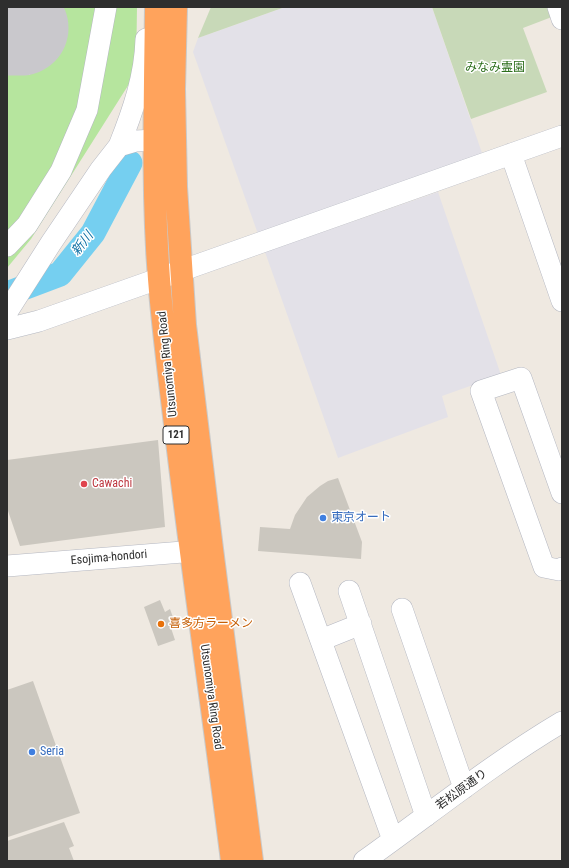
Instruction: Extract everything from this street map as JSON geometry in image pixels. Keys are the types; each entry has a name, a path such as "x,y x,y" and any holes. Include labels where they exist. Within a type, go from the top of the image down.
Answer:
{"highway":[{"name":"Utsunomiya Ring Road","path":"156,7 155,140 159,278 171,391 191,551 232,861"},
{"name":"Utsunomiya Ring Road","path":"176,7 174,89 176,166 185,325 252,861"}],"street":[{"path":"7,246 27,225 61,171 87,110 106,7"},
{"path":"12,303 101,169 119,146 132,111 144,68 147,7"},
{"path":"558,7 562,19"},
{"path":"7,329 39,321 562,136"},
{"path":"119,146 136,141 155,140"},
{"path":"511,154 562,298"},
{"path":"561,572 544,568 481,391 521,378 562,493"},
{"name":"Esojima-hondori","path":"7,566 212,549"},
{"path":"300,583 389,849"},
{"path":"349,591 426,816"},
{"path":"402,608 464,788"},
{"path":"320,640 361,624"},
{"name":"若松原通り","path":"364,861 389,849 426,816 464,788 537,737 562,722"}],"shaded area":[{"path":"285,7 432,7 483,156 258,234 193,52 198,38"},
{"path":"438,192 501,375 442,396 448,417 338,458 265,252"}],"green space":[{"path":"30,7 137,7 136,73 31,239 7,268 7,75 30,75"},
{"path":"211,7 285,7 198,38"},
{"name":"みなみ霊園","path":"432,7 554,7 557,15 523,28 547,92 471,119"}],"building":[{"name":"Cawachi","path":"158,440 165,527 20,546 7,508 7,460"},
{"name":"東京オート","path":"338,478 362,542 361,559 258,551 260,527 290,529 295,515 307,497 328,481"},
{"name":"喜多方ラーメン","path":"160,600 165,612 170,609 175,623 170,625 175,640 158,646 144,607"},
{"name":"Seria","path":"33,681 80,813 8,837 7,690"},
{"path":"64,822 74,846 69,848 74,861 7,861 7,841"}],"waterway":[{"name":"新川","path":"7,294 60,274 93,233 130,163"}],"runway":[{"path":"7,28 21,28"}],"place":[{"name":"Cawachi","path":"84,484"},
{"name":"東京オート","path":"323,518"},
{"name":"喜多方ラーメン","path":"161,624"},
{"name":"Seria","path":"32,752"}]}
